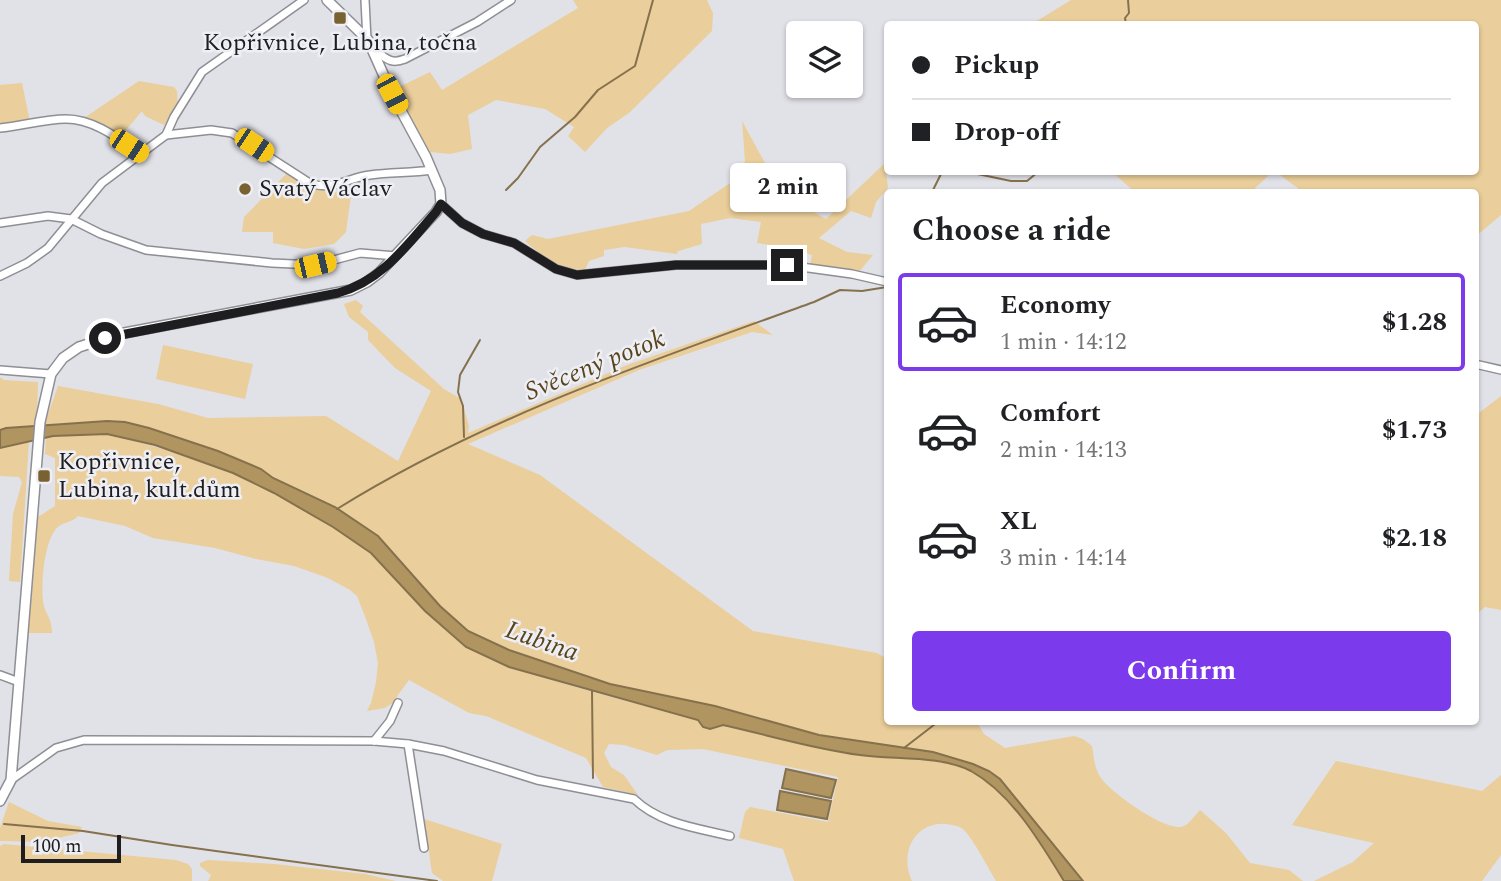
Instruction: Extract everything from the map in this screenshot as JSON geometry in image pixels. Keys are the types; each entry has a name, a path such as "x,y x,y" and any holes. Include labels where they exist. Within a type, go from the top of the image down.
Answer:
{"street":[{"path":"0,276 38,257 102,184 166,135 202,72 304,0"},
{"path":"327,0 368,40"},
{"path":"0,801 11,780 40,422 51,374 69,353 91,342 119,334 351,289 367,282 396,256 441,204 440,190 432,170 368,40 365,0"},
{"path":"374,54 377,52 388,61 396,63 477,22 511,0"},
{"path":"0,128 74,120 104,130 141,154"},
{"path":"166,135 211,130 232,132 306,181 325,188 369,175 432,170"},
{"path":"441,204 462,223 485,235 514,243 556,269 577,275 676,265 787,265 884,281"},
{"path":"0,223 48,216 71,219 129,246 155,252 293,264 315,265 360,253 396,256"},
{"path":"1479,364 1501,370"},
{"path":"0,370 51,374"},
{"path":"0,675 19,682"},
{"path":"374,741 390,721 398,703"},
{"path":"11,780 56,748 93,739 374,741 444,751 537,780 634,799 659,817 730,836"},
{"path":"408,744 424,848"}],"shaded area":[{"path":"573,0 707,0 713,13 712,31 629,113 607,128 585,152 568,136 574,127 545,109 496,100 468,115 472,149 450,154 430,152 395,89 430,72 442,90 578,8"},
{"path":"1071,0 1501,0 1501,215 1479,234 1479,189 1299,189 1280,175 1479,175 1479,21 1037,21"},
{"path":"139,81 174,87 177,91 178,109 164,125 145,116 142,111 120,137 84,118"},
{"path":"22,83 30,122 0,126 0,85"},
{"path":"742,121 765,163 805,207 826,219 884,164 888,188 884,189 876,202 871,218 851,211 819,238 847,252 873,255 859,272 810,265 812,255 757,243 761,222 730,218 701,224 702,244 678,251 677,254 625,247 604,250 604,256 589,261 585,270 552,262 525,241 532,235 548,239 689,211 736,179 745,161"},
{"path":"288,172 309,186 334,193 356,183 351,195 346,232 334,244 304,249 273,243 273,232 242,232 244,217"},
{"path":"1115,175 1269,175 1254,189 1132,189"},
{"path":"356,300 363,306 360,312 444,389 461,399 469,426 468,433 627,365 754,321 773,335 752,332 639,370 468,444 540,475 753,631 877,653 884,657 884,725 978,725 984,734 1005,748 1074,736 1083,739 1092,746 1101,778 1140,810 1176,827 1186,825 1200,810 1226,833 1250,863 1289,870 1303,881 1083,881 1000,779 973,764 933,752 819,735 715,706 610,684 509,650 468,631 440,606 378,536 345,513 260,469 218,451 125,422 62,423 0,430 0,377 4,380 38,382 37,418 47,417 58,386 158,404 208,418 326,416 398,461 431,391 395,368 368,340 368,332 349,317 344,304"},
{"path":"163,345 253,364 245,399 156,379"},
{"path":"1501,396 1501,610 1485,607 1479,612 1479,413"},
{"path":"107,421 149,428 218,451 261,469 273,478 335,507 378,536 440,606 468,631 509,650 610,684 715,706 819,735 933,752 989,771 1000,779 1083,881 1064,881 1035,835 1012,806 986,781 959,766 931,760 873,756 808,746 723,725 710,729 703,727 698,720 509,667 466,647 425,611 371,553 333,527 233,473 155,445 107,434 53,436 0,448 0,430 6,428"},
{"path":"107,434 211,465 279,494 311,512 375,557 453,636 496,662 595,692 760,734 843,752 922,759 968,770 996,789 1009,803 1064,881 996,881 963,829 947,824 935,824 926,828 912,841 907,860 912,881 794,881 783,849 739,838 745,812 750,807 828,822 838,777 703,749 667,750 657,755 624,745 609,744 604,753 611,767 624,775 638,795 603,787 586,758 486,716 469,713 409,680 397,700 385,708 367,711 376,682 378,663 374,642 357,596 328,578 294,566 215,548 153,538 125,526 78,516 59,526 47,550 42,593 52,633 28,633 38,517 55,506 55,458 45,454 46,437"},
{"path":"29,442 20,582 9,581 13,514 22,482 19,477 0,476 0,448"},
{"path":"1336,761 1482,791 1501,775 1501,855 1482,881 1314,881 1353,862 1374,843 1292,825"},
{"path":"786,769 836,780 831,798 782,788"},
{"path":"780,791 831,801 827,819 777,810"},
{"path":"9,802 48,821 82,827 79,833 42,842 0,841 0,828"},
{"path":"424,819 502,844 492,881 443,881 432,873"},
{"path":"4,844 176,860 188,864 192,869 192,881 0,881 0,846"},
{"path":"208,860 365,874 396,881 208,881 211,875 200,863"}],"waterway":[{"path":"506,190 540,147 575,117 598,90 635,66 653,0"},
{"name":"Svěcený potok","path":"1126,21 1129,13 1128,0"},
{"name":"Svěcený potok","path":"934,189 940,175"},
{"name":"Svěcený potok","path":"982,175 1011,181 1027,181 1034,175"},
{"name":"Svěcený potok","path":"337,509 451,446 570,393 840,290 862,291 884,287"},
{"path":"464,437 463,406 458,392 460,375 480,340"},
{"path":"592,691 593,778"},
{"path":"904,748 934,725"},
{"path":"4,824 83,831 437,881"}],"place":[{"name":"Kopřivnice, Lubina, točna","path":"340,18"},
{"name":"Svatý Václav","path":"245,189"},
{"name":"Kopřivnice, Lubina, kult.dům","path":"44,476"}],"route":[{"path":"105,338 338,293 360,286 390,262 441,204 462,223 483,234 514,243 556,269 577,275 676,265 787,265"}],"water label":[{"name":"Lubina","path":"542,641"}]}
